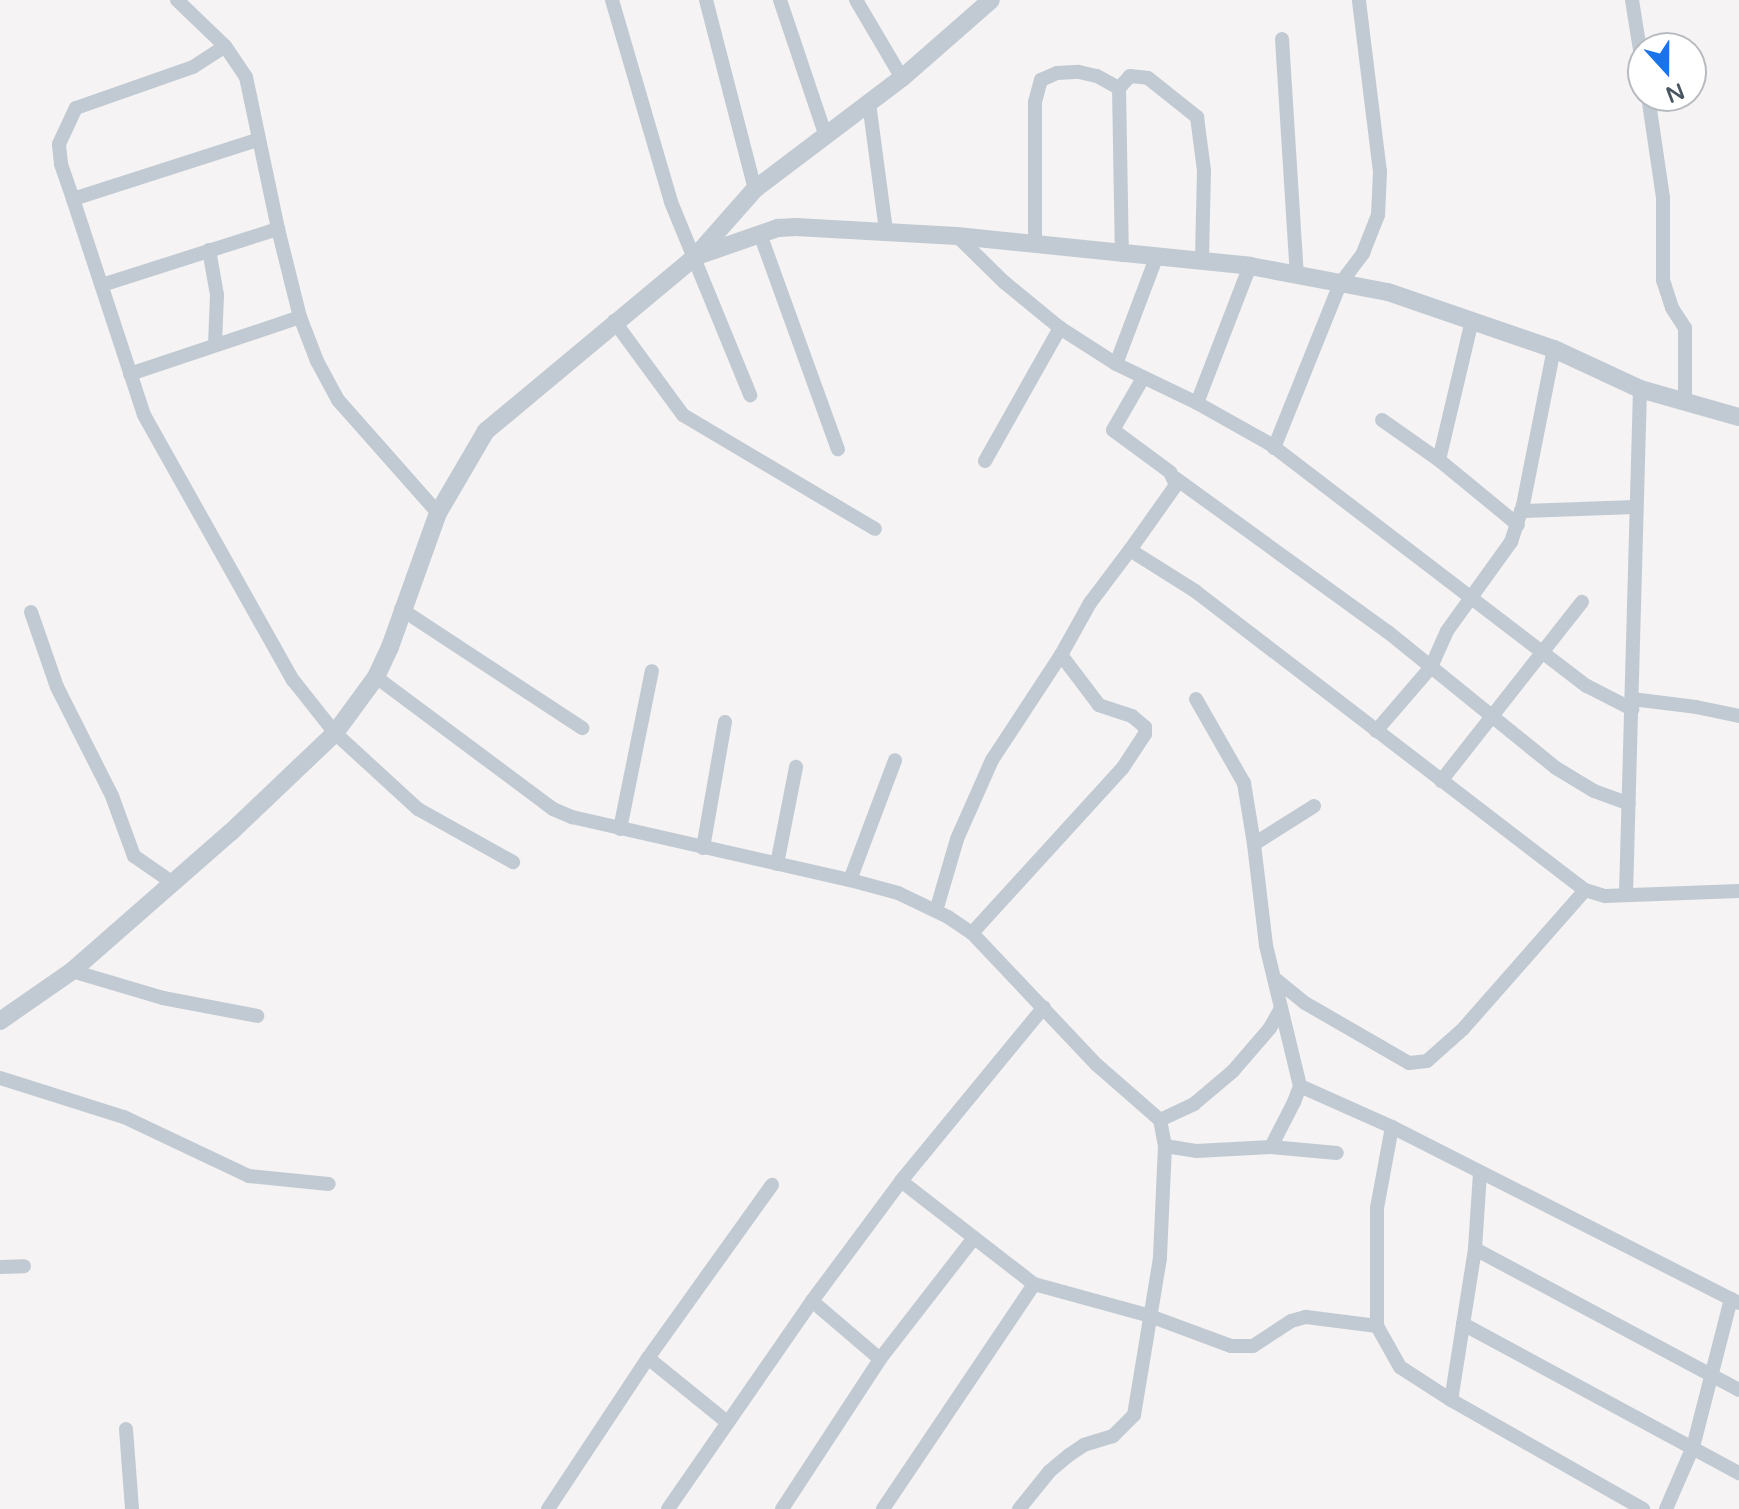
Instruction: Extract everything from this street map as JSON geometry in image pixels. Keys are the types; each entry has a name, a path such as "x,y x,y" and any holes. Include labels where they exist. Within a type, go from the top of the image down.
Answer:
{"street":[{"path":"177,0 225,46 246,77 278,229 300,317 317,361 338,400 438,513"},
{"path":"612,0 671,202 750,395"},
{"path":"706,0 755,189"},
{"path":"780,0 825,134"},
{"path":"856,0 902,78"},
{"path":"0,1021 72,971 173,883 335,733 376,677 390,647 401,609 438,513 486,431 614,321 695,257 755,189 902,78 991,0"},
{"path":"1274,448 1340,284 1363,253 1378,215 1380,197 1359,0"},
{"path":"1632,0 1637,32"},
{"path":"1282,39 1297,275"},
{"path":"225,46 193,67 76,108 59,144 61,164 130,374 156,438 293,680 335,733 418,809 513,862"},
{"path":"1035,245 1035,102 1041,80 1057,73 1079,72 1097,76 1119,88"},
{"path":"1122,255 1119,88 1130,76 1148,78 1197,117 1204,170 1202,261"},
{"path":"869,103 886,231"},
{"path":"1650,112 1663,198 1663,280 1672,308 1685,328 1685,402"},
{"path":"73,199 257,140"},
{"path":"695,257 760,234 796,227 957,236 1250,266 1388,292 1554,349 1640,389 1739,417"},
{"path":"102,285 278,229"},
{"path":"760,234 838,449"},
{"path":"957,236 1004,282 1060,328 1116,364 1197,403 1274,448 1587,686 1632,704 1696,707 1739,716"},
{"path":"209,250 217,295 215,345"},
{"path":"1116,364 1156,258"},
{"path":"1197,403 1250,266"},
{"path":"130,374 300,317"},
{"path":"1439,460 1472,320"},
{"path":"614,321 683,415 875,529"},
{"path":"985,461 1060,328"},
{"path":"1376,731 1431,667 1447,631 1511,542 1520,518 1554,349"},
{"path":"1143,378 1113,430 1388,632 1490,717 1573,780 1629,804"},
{"path":"1626,894 1640,389"},
{"path":"1382,420 1520,518 1635,507"},
{"path":"936,911 957,839 980,785 1090,603 1176,485 1175,478"},
{"path":"1130,550 1195,591 1585,890 1605,896 1739,891"},
{"path":"1441,781 1582,602"},
{"path":"401,609 582,728"},
{"path":"31,612 57,687 112,796 134,856 173,883"},
{"path":"972,933 1122,769 1145,734 1145,727 1132,716 1099,705 1061,655"},
{"path":"620,829 652,671"},
{"path":"376,677 553,809 620,829 850,880 898,893 936,911 972,933 1097,1065 1160,1120 1165,1146 1160,1258 1134,1415 1113,1436 1084,1445 1069,1455 1049,1472 1019,1509"},
{"path":"1196,699 1244,783 1266,945 1300,1086 1271,1147"},
{"path":"703,848 725,722"},
{"path":"850,880 895,760"},
{"path":"777,864 796,767"},
{"path":"1254,844 1314,806"},
{"path":"1274,978 1305,1003 1409,1063 1427,1061 1463,1029 1585,890"},
{"path":"72,971 163,998 257,1016"},
{"path":"668,1509 812,1301 901,1181 1044,1007"},
{"path":"1160,1120 1194,1104 1233,1071 1270,1028 1281,1008"},
{"path":"0,1078 124,1117 249,1176 329,1184"},
{"path":"1300,1086 1392,1127 1643,1251 1735,1301 1709,1375 1693,1447 1666,1509"},
{"path":"1392,1127 1377,1208 1377,1326 1400,1367 1451,1400 1643,1509"},
{"path":"1165,1146 1196,1151 1271,1147 1337,1153"},
{"path":"1451,1400 1475,1249 1480,1173"},
{"path":"901,1181 1034,1284 1150,1316 1241,1347 1253,1346 1291,1321 1306,1317 1377,1326"},
{"path":"548,1509 648,1358 772,1185"},
{"path":"782,1509 880,1359 974,1238"},
{"path":"1475,1249 1739,1390"},
{"path":"0,1267 24,1266"},
{"path":"883,1509 1034,1284"},
{"path":"812,1301 880,1359"},
{"path":"1463,1324 1739,1473"},
{"path":"648,1358 727,1422"},
{"path":"126,1429 132,1509"}]}
